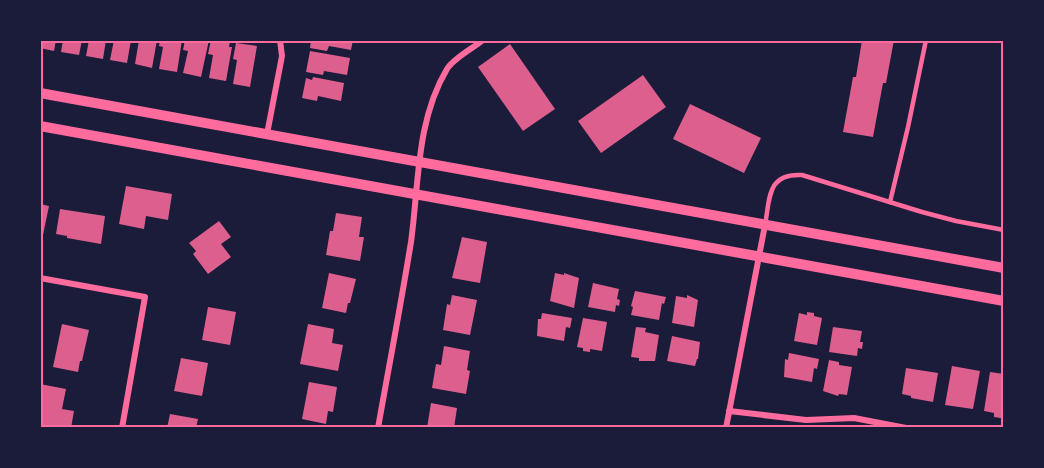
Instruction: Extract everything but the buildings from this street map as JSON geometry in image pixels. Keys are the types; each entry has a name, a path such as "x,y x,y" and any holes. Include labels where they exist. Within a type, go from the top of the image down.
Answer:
{"street":[{"path":"267,134 282,56 280,40"},
{"path":"378,428 411,243 417,195 418,162 426,124 435,93 449,66 483,40"},
{"path":"40,93 1004,268"},
{"path":"40,126 1004,301"},
{"path":"726,428 765,225"},
{"path":"40,278 145,297 122,428"},
{"path":"729,411 806,420 854,418 906,428"}],"lane":[{"path":"890,202 926,40"},
{"path":"765,225 770,195 775,183 788,174 802,175 956,221 1004,230"}]}
